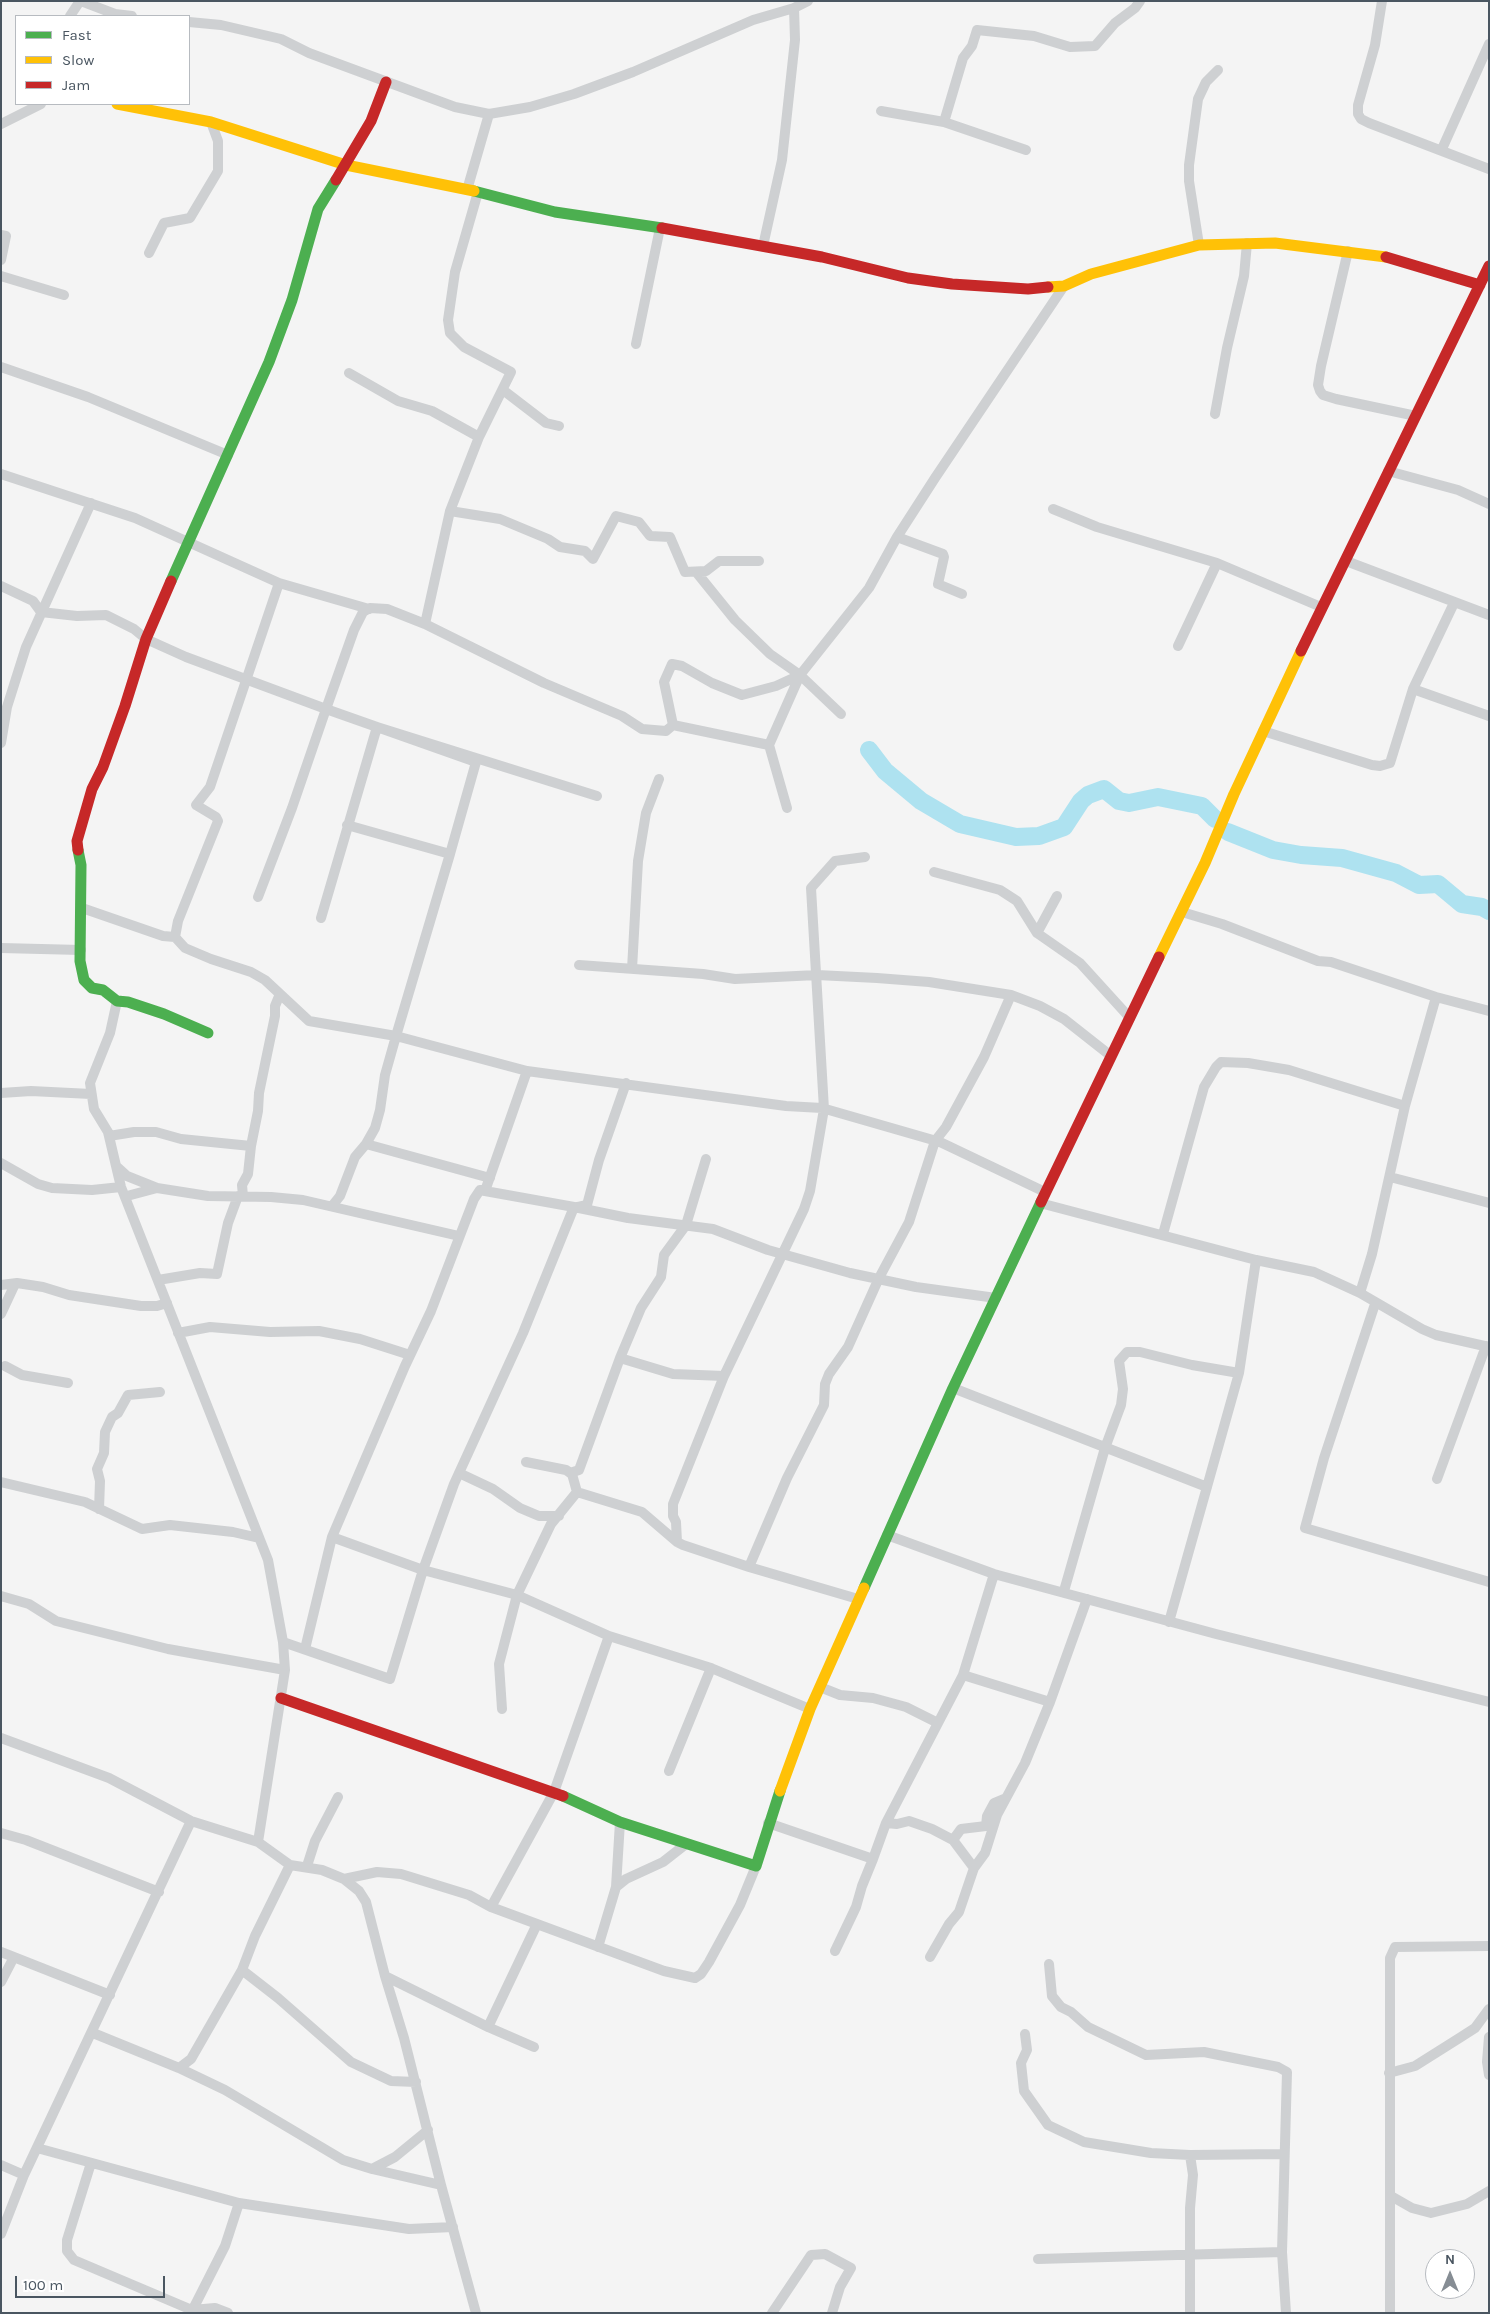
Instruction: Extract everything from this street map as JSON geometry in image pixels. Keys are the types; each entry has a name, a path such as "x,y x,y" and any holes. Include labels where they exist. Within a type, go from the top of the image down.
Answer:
{"street":[{"path":"71,15 80,1 115,14 124,15"},
{"path":"190,22 221,25 281,39 309,53 455,107 489,114 530,107 574,94 633,72 753,20 794,8 808,1"},
{"path":"944,122 963,58 972,46 977,30 1034,36 1070,47 1095,46 1115,23 1136,8 1140,1"},
{"path":"1382,1 1375,45 1358,105 1358,114 1361,119 1442,149 1489,169"},
{"path":"763,246 783,151 795,40 794,8"},
{"path":"1442,149 1489,44"},
{"path":"1199,245 1189,165 1198,99 1206,82 1218,70"},
{"path":"208,1033 164,1014 128,1002 117,1001 103,990 92,988 84,980 81,950 81,865 77,841 92,790 122,715 146,639 279,335 292,300 318,209 346,165 357,141 371,121 386,82"},
{"path":"1,124 39,105"},
{"path":"122,105 211,122 346,165 473,191 568,214 763,246 822,257 908,278 952,284 1028,289 1064,286 1085,276 1199,245 1275,243 1385,257 1480,285"},
{"path":"881,111 944,122 1026,150"},
{"path":"424,624 450,511 478,437 493,405 512,372 464,347 450,333 448,320 454,272 489,114"},
{"path":"149,253 164,223 190,218 218,171 218,141 211,122"},
{"path":"636,344 660,228"},
{"path":"1,235 6,236 1,260"},
{"path":"1215,414 1227,348 1244,276 1247,243"},
{"path":"1348,251 1321,366 1318,385 1320,391 1323,395 1336,399 1416,416"},
{"path":"344,1879 377,1872 401,1874 469,1895 491,1907 664,1972 695,1978 702,1974 740,1905 756,1866 768,1823 810,1709 953,1388 1042,1198 1182,912 1321,607 1346,561 1489,266"},
{"path":"1,276 64,295"},
{"path":"787,808 769,745 800,675 869,588 897,537 1064,286"},
{"path":"1,367 88,397 228,455"},
{"path":"349,372 398,402 416,405 432,411 478,437"},
{"path":"503,390 546,423 559,426"},
{"path":"1388,471 1458,490 1489,504"},
{"path":"1,474 135,518 279,583 369,609 387,608 424,624 544,683 622,716 642,729 666,731 673,725"},
{"path":"1,743 4,706 26,647 92,503"},
{"path":"1054,509 1097,527 1217,563 1321,607"},
{"path":"450,511 500,519 548,539 560,547 585,552 593,559 616,516 639,522 650,536 670,537 684,572 706,571 719,561 759,561"},
{"path":"897,537 942,554 944,557 938,584 962,594"},
{"path":"1346,561 1489,615"},
{"path":"1178,646 1217,563"},
{"path":"697,572 735,620 770,654 800,675 841,714"},
{"path":"175,937 178,921 218,821 216,817 196,804 210,787 248,680 279,583"},
{"path":"1,586 33,601 41,612 77,616 106,615 134,629 146,639 186,657 476,762 384,1075 380,1110 375,1128 355,1158 340,1196 332,1206"},
{"path":"1263,731 1380,766 1390,763 1413,689 1454,603"},
{"path":"258,897 292,808 359,616 369,609"},
{"path":"673,725 664,682 672,664 682,666 712,684 742,695 776,686 800,675"},
{"path":"1413,689 1489,716"},
{"path":"673,725 769,745"},
{"path":"377,727 597,796"},
{"path":"321,918 377,727"},
{"path":"632,969 638,861 646,813 659,779"},
{"path":"347,824 450,854"},
{"path":"677,1542 674,1504 724,1376 781,1253 804,1209 810,1191 824,1109 812,888 835,861 865,857"},
{"path":"934,872 1000,890 1017,902 1037,933 1080,963 1130,1018"},
{"path":"1037,933 1057,896"},
{"path":"82,908 163,936 175,937 185,948 250,972 264,980 309,1021 396,1036 527,1072 626,1083 786,1106 824,1109 935,1141 1042,1198 1256,1260 1314,1272 1360,1293 1375,1304 1411,1324 1436,1335 1487,1347 1437,1480"},
{"path":"1182,912 1222,924 1318,961 1349,968 1436,997 1489,1011"},
{"path":"1,948 81,950"},
{"path":"579,965 703,974 735,979 817,974 929,982 1011,995 1040,1006 1064,1019 1111,1056"},
{"path":"158,1280 200,1273 217,1274 228,1223 248,1174 259,1093 275,1016 275,1006 280,994"},
{"path":"749,1568 787,1478 824,1404 829,1374 848,1347 879,1278 909,1222 935,1141 946,1126 984,1057 1011,995"},
{"path":"1360,1293 1372,1254 1405,1106 1436,997"},
{"path":"117,1001 110,1033 90,1082 94,1109 109,1136 122,1187 268,1560 283,1642 285,1670 258,1842"},
{"path":"1163,1234 1204,1087 1216,1066 1221,1062 1248,1062 1289,1070 1405,1106"},
{"path":"486,1190 527,1072"},
{"path":"574,1207 587,1205 599,1160 626,1083"},
{"path":"1,1093 31,1091 91,1094"},
{"path":"109,1136 134,1132 156,1132 181,1139 251,1146"},
{"path":"366,1144 490,1178"},
{"path":"526,1462 552,1465 570,1473 579,1470 620,1358 641,1308 661,1277 664,1255 686,1225 706,1159"},
{"path":"1,1163 38,1184 52,1188 92,1190 122,1187"},
{"path":"116,1166 127,1176 157,1188 192,1194 284,1198 332,1206 459,1236"},
{"path":"1390,1177 1489,1203"},
{"path":"127,1196 157,1188"},
{"path":"305,1649 332,1537 410,1355 431,1311 459,1236 480,1190 628,1218 713,1229 748,1243 850,1273 916,1287 996,1298"},
{"path":"283,1642 390,1679 423,1570 459,1473 522,1333 574,1207"},
{"path":"1169,1622 1238,1373 1256,1260"},
{"path":"1,1285 15,1284 43,1287 69,1295 141,1306 157,1306 167,1303"},
{"path":"1,1314 15,1284"},
{"path":"1375,1304 1324,1458 1305,1528 1489,1582"},
{"path":"178,1333 210,1327 270,1332 319,1331 360,1339 410,1355"},
{"path":"1064,1591 1104,1448 1121,1405 1123,1389 1119,1361 1127,1352 1155,1355 1192,1365 1238,1373"},
{"path":"620,1358 673,1374 724,1376"},
{"path":"2,1369 22,1375 68,1383"},
{"path":"953,1388 1207,1487"},
{"path":"99,1509 100,1481 97,1469 104,1453 105,1432 112,1417 118,1413 128,1395 160,1392"},
{"path":"459,1473 493,1489 520,1508 539,1516 559,1516"},
{"path":"570,1473 577,1492"},
{"path":"1,1482 85,1502 142,1529 170,1525 233,1532 259,1538"},
{"path":"577,1492 642,1512 677,1542 749,1568 858,1598"},
{"path":"502,1709 499,1664 517,1595 551,1524 577,1492"},
{"path":"887,1534 994,1574 1064,1591 1169,1622 1489,1702"},
{"path":"332,1537 423,1570 517,1595 609,1636 711,1668 810,1709"},
{"path":"835,1951 856,1907 886,1823 963,1675 994,1574"},
{"path":"1,1596 29,1604 56,1621 168,1649 285,1670"},
{"path":"930,1957 949,1924 959,1912 974,1868 985,1853 997,1815 1024,1763 1050,1702 1087,1599"},
{"path":"491,1907 554,1792 609,1636"},
{"path":"669,1771 711,1668"},
{"path":"963,1675 1050,1702"},
{"path":"820,1687 840,1695 872,1698 906,1707 938,1723"},
{"path":"281,1698 554,1792 620,1822 756,1866"},
{"path":"1,1738 109,1778 191,1821 258,1842 290,1865 306,1866 344,1879 359,1891 366,1902 416,2082 440,2185 476,2313"},
{"path":"306,1866 315,1841 338,1798"},
{"path":"953,1840 961,1829 986,1826 987,1816 994,1803 1006,1798"},
{"path":"1,2234 24,2175 93,2033 191,1821"},
{"path":"886,1823 897,1824 909,1821 932,1829 953,1840 974,1868"},
{"path":"598,1947 616,1887 620,1822"},
{"path":"768,1823 873,1859"},
{"path":"1,1834 26,1840 159,1892"},
{"path":"616,1887 626,1879 664,1862 686,1844"},
{"path":"179,2068 191,2059 242,1970 255,1936 290,1865"},
{"path":"488,2027 537,1924"},
{"path":"1390,2313 1389,2073 1390,1958 1392,1950 1395,1947 1408,1946 1489,1946"},
{"path":"1,1952 110,1995"},
{"path":"1,1982 14,1957"},
{"path":"1049,1964 1052,1996 1061,2007 1071,2012 1088,2026 1146,2055 1204,2052 1285,2070 1288,2074 1282,2252 1286,2313"},
{"path":"242,1970 278,1998 352,2062 391,2081 416,2082"},
{"path":"385,1976 488,2027 534,2047"},
{"path":"1389,2073 1415,2066 1475,2028 1489,2008"},
{"path":"93,2033 179,2068 224,2090 343,2160 440,2185"},
{"path":"1025,2034 1027,2050 1021,2063 1024,2091 1048,2125 1084,2142 1151,2153 1190,2155 1284,2154"},
{"path":"1489,2037 1487,2062 1489,2075"},
{"path":"372,2169 395,2156 428,2130"},
{"path":"37,2148 238,2203 409,2230 453,2227"},
{"path":"1190,2155 1194,2175 1190,2208 1190,2313"},
{"path":"91,2163 71,2227 67,2251 74,2260 192,2311 215,2308 228,2313"},
{"path":"1,2165 24,2175"},
{"path":"1391,2196 1412,2208 1431,2213 1467,2204 1489,2192"},
{"path":"192,2311 225,2246 238,2203"},
{"path":"1038,2259 1282,2252"},
{"path":"772,2313 811,2255 825,2254 851,2268 840,2287 832,2313"}],"waterway":[{"path":"869,750 885,771 921,801 960,824 1016,837 1039,836 1064,827 1081,801 1088,795 1104,789 1119,801 1129,803 1158,797 1202,806 1215,819"},
{"path":"1228,832 1273,850 1301,855 1342,858 1396,873 1419,885 1438,884 1462,904 1482,907 1489,911"}],"traffic: fast":[{"path":"171,581 269,362 292,300 318,209 336,180"},
{"path":"474,191 555,212 662,228"},
{"path":"78,850 81,865 80,961 84,980 92,988 103,990 117,1001 128,1002 164,1014 208,1033"},
{"path":"864,1588 953,1388 1041,1202"},
{"path":"563,1796 620,1822 756,1866 780,1791"}],"traffic: slow":[{"path":"122,105 211,122 346,165 474,191"},
{"path":"1048,287 1064,286 1091,274 1199,245 1275,243 1386,257"},
{"path":"1159,957 1205,863 1234,794 1301,651"},
{"path":"780,1791 810,1709 864,1588"}],"traffic: jam":[{"path":"336,180 371,121 386,82"},
{"path":"662,228 822,257 908,278 952,284 1028,289 1048,287"},
{"path":"1386,257 1480,285"},
{"path":"1301,651 1489,266"},
{"path":"78,850 77,841 92,789 103,767 125,706 146,639 171,581"},
{"path":"1041,1202 1159,957"},
{"path":"281,1698 563,1796"}]}
